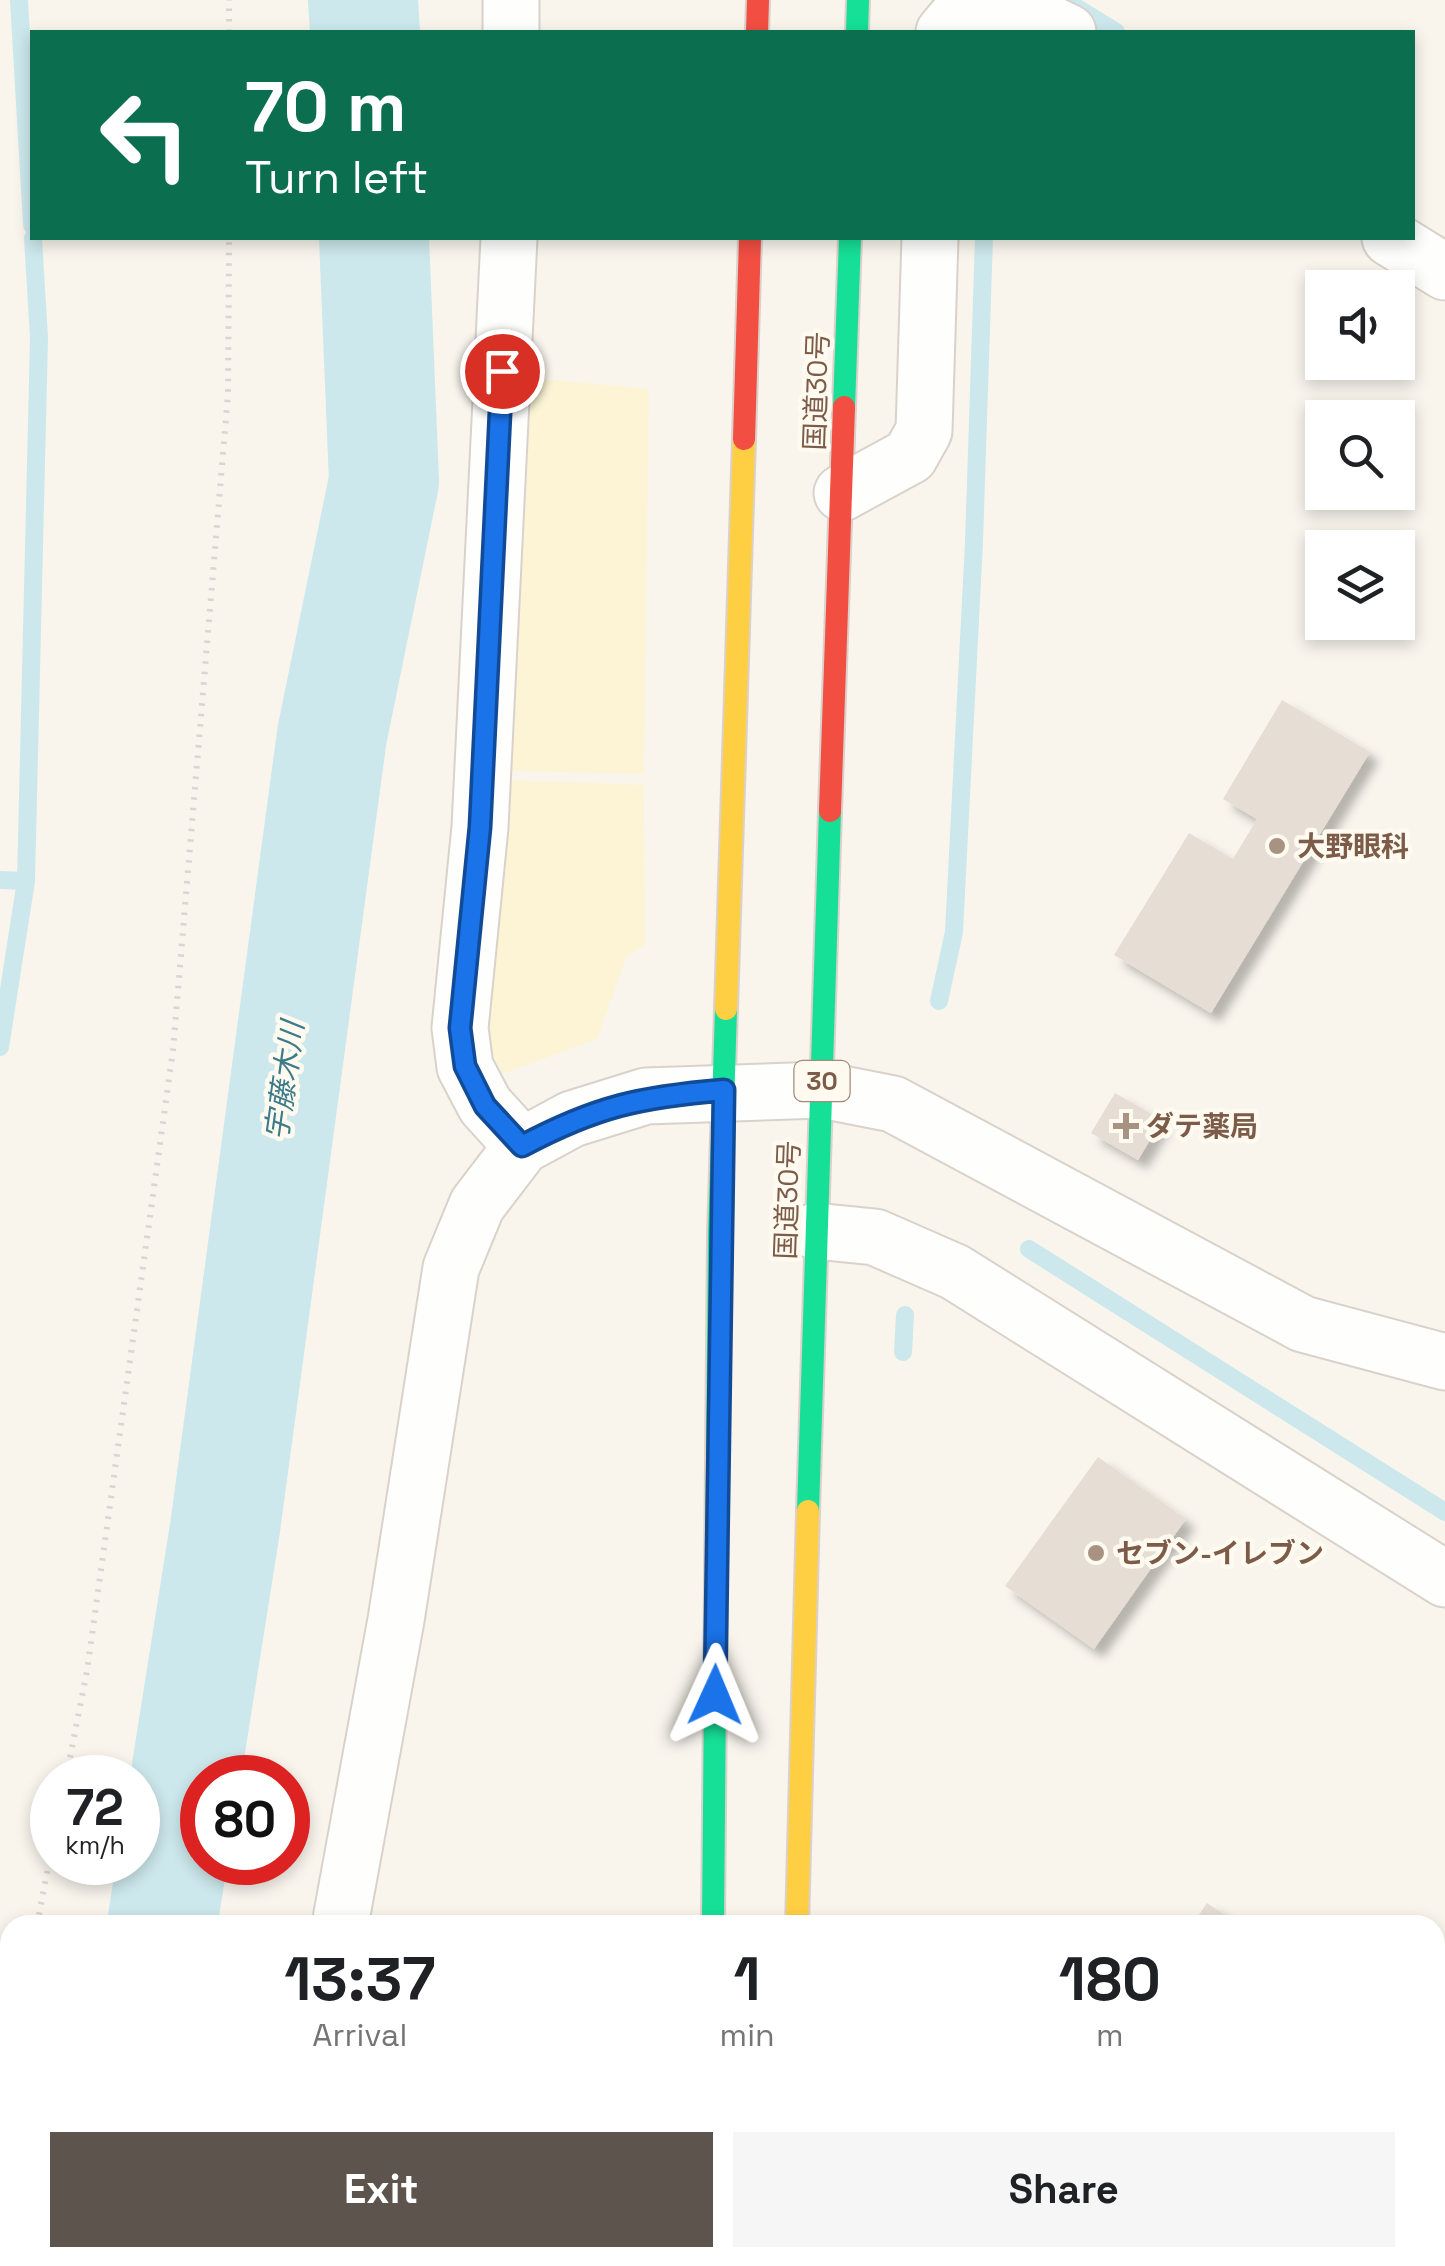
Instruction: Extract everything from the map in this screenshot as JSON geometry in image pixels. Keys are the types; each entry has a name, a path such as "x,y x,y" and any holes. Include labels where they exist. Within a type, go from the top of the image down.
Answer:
{"highway":[{"path":"757,30 758,0"},
{"path":"857,30 858,0"},
{"path":"713,1915 724,1090 750,240"},
{"name":"国道30号","path":"798,1915 815,1232 850,240"}],"street":[{"path":"511,0 511,30"},
{"path":"509,240 480,827 460,1028 465,1066 485,1106 522,1146"},
{"path":"842,493 910,456 924,432 930,240"},
{"path":"1393,240 1445,272"},
{"path":"342,1915 393,1640 451,1268 477,1205 522,1146 572,1120 646,1096 724,1090 822,1090 892,1104 926,1118 1303,1324 1445,1362"},
{"path":"815,1232 875,1237 955,1272 1445,1580"}],"path":[{"path":"229,30 230,0"},
{"path":"71,1755 87,1671 173,1050 228,394 229,240"},
{"path":"39,1915 45,1885"}],"sand":[{"path":"532,378 649,389 644,774 512,771"},
{"path":"508,780 644,785 645,945 627,956 597,1039 502,1074 480,1024"}],"building":[{"name":"大野眼科","path":"1282,700 1370,752 1211,1013 1114,955 1189,833 1233,859 1257,819 1223,799"},
{"name":"ダテ薬局","path":"1115,1093 1162,1120 1138,1160 1091,1133"},
{"name":"セブン-イレブン","path":"1098,1457 1186,1519 1094,1649 1005,1586"},
{"path":"1207,1903 1225,1915 1199,1915"}],"waterway":[{"path":"19,0 30,190"},
{"name":"宇藤木川","path":"363,0 365,30"},
{"path":"1074,6 1113,30"},
{"path":"0,1047 26,881 39,338 33,240"},
{"name":"宇藤木川","path":"164,1915 225,1528 332,735 384,481 374,240"},
{"path":"939,1001 954,932 974,542 984,240"},
{"path":"0,880 26,881"},
{"path":"1029,1249 1445,1512"},
{"path":"903,1352 905,1315"}],"traffic: fast":[{"path":"857,30 858,0"},
{"path":"844,407 850,240"},
{"path":"808,1511 830,811"},
{"path":"713,1915 719,1234 726,1009"}],"traffic: slow":[{"path":"726,1009 744,439"},
{"path":"797,1915 808,1511"}],"traffic: jam":[{"path":"757,30 758,0"},
{"path":"744,439 750,240"},
{"path":"830,811 844,407"}],"place":[{"name":"大野眼科","path":"1277,846"},
{"name":"ダテ薬局","path":"1126,1126"},
{"name":"セブン-イレブン","path":"1096,1553"}],"route":[{"path":"502,371 480,827 460,1028 465,1066 485,1106 522,1146 572,1120 646,1096 724,1090 715,1695"}]}
